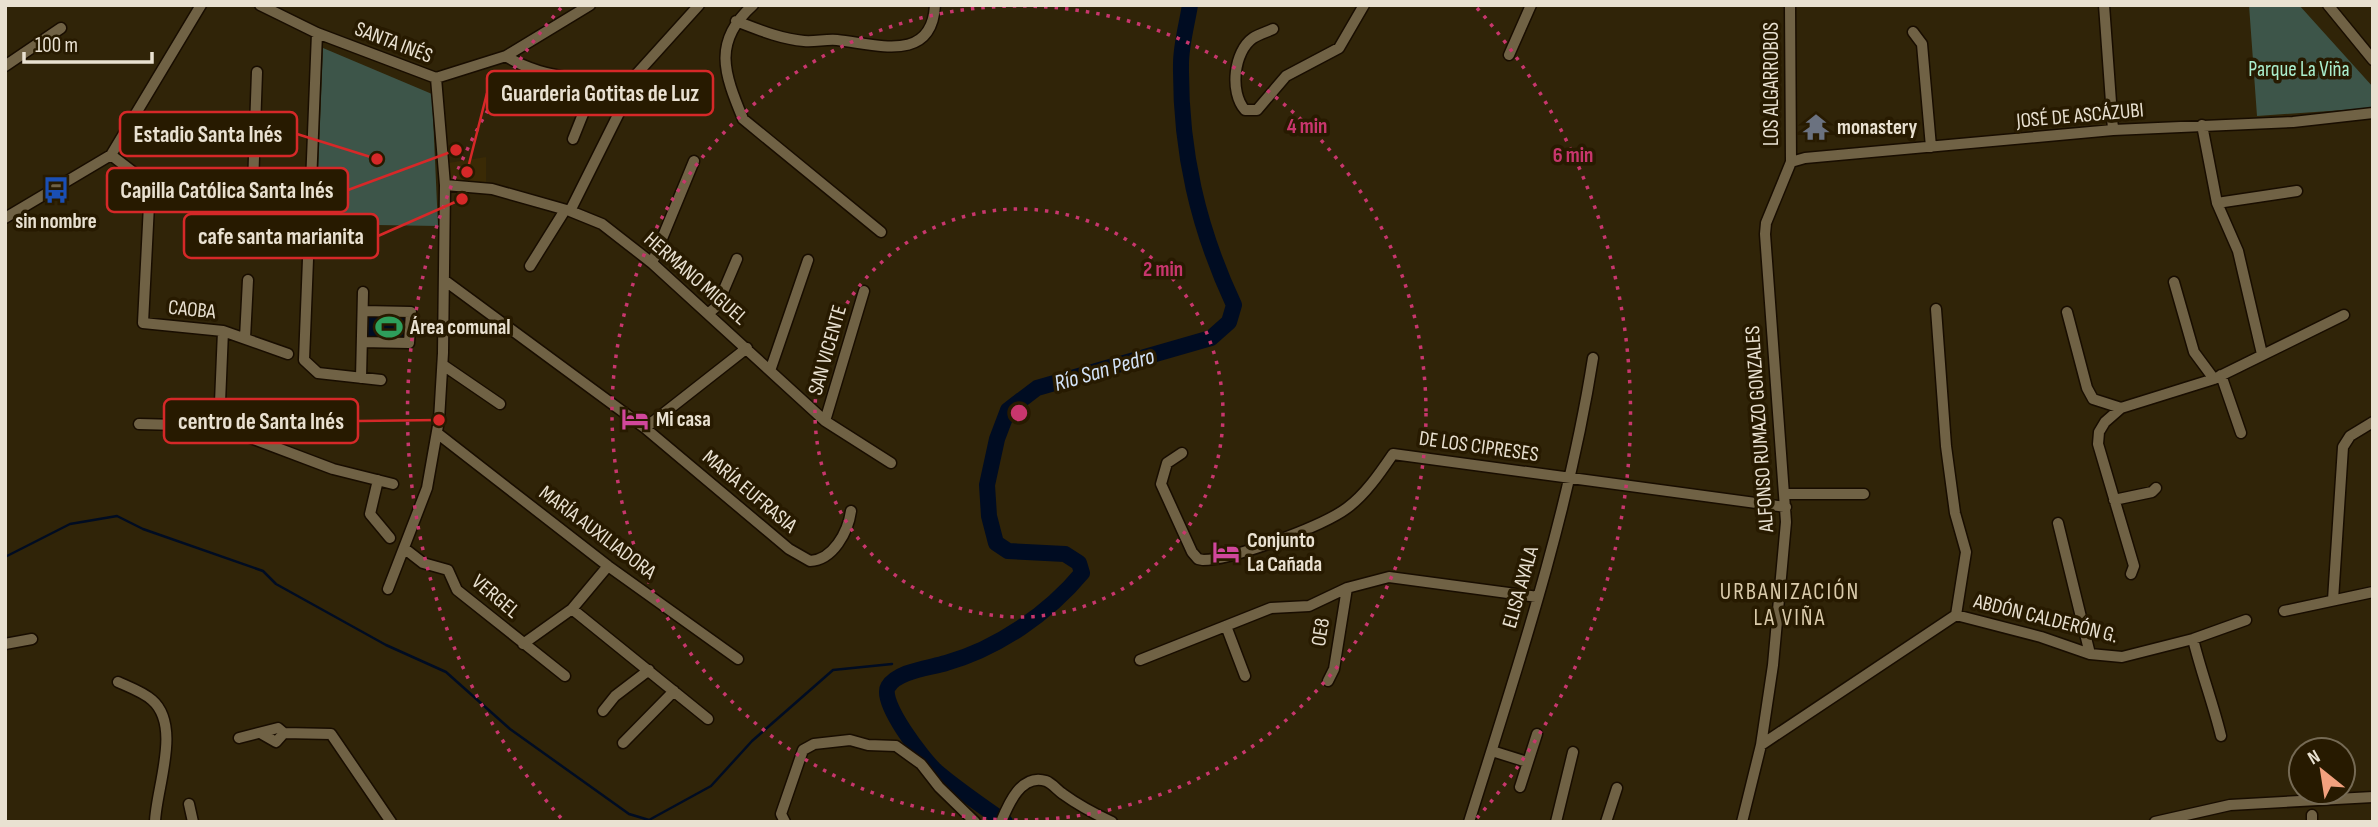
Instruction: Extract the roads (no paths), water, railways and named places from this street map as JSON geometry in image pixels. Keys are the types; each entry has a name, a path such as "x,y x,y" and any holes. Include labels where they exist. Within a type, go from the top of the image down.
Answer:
{"street":[{"path":"5,218 111,155 201,5"},
{"name":"SANTA INÉS","path":"260,5 317,33 436,78 506,56 590,5"},
{"path":"615,89 633,78 699,5"},
{"path":"753,5 736,21 725,48 732,93 743,119 881,232"},
{"path":"736,21 803,41 836,40 890,48 914,43 924,37 934,24 935,5"},
{"path":"1273,29 1251,39 1237,60 1237,96 1245,110 1257,110 1286,76 1339,48 1364,5"},
{"path":"1508,55 1531,5"},
{"name":"LOS ALGARROBOS","path":"1790,5 1791,162"},
{"path":"2104,5 2113,130"},
{"path":"2328,5 2373,60"},
{"path":"5,66 61,28"},
{"path":"1913,32 1922,44 1931,147"},
{"path":"317,33 304,360 318,373 381,380"},
{"path":"506,56 517,64 626,91 629,95 568,210 530,266"},
{"path":"111,155 150,185 253,185 257,72"},
{"path":"388,589 426,488 438,433 443,365 445,185 436,78"},
{"path":"573,139 594,84"},
{"name":"JOSÉ DE ASCÁZUBI","path":"1791,162 1805,158 2113,130 2293,122 2373,113"},
{"path":"2202,125 2217,203 2238,251 2262,354"},
{"path":"652,263 694,161"},
{"name":"ALFONSO RUMAZO GONZALES","path":"1742,822 1761,745 1782,587 1786,507 1765,234 1766,223 1791,162"},
{"name":"CAOBA","path":"150,185 143,323 223,331 288,354"},
{"name":"HERMANO MIGUEL","path":"445,185 492,189 568,210 602,224 709,313 825,421 891,463"},
{"path":"2217,203 2297,191"},
{"path":"709,313 717,306 737,259"},
{"path":"771,368 808,260"},
{"path":"245,338 248,280"},
{"name":"MARÍA EUFRASIA","path":"443,281 645,428 789,550 810,561 818,561 833,550 851,511"},
{"path":"2174,282 2194,352 2217,377 2241,433"},
{"name":"SAN VICENTE","path":"825,421 864,291"},
{"path":"361,378 363,292"},
{"path":"1761,745 1956,615 1966,552 1955,513 1948,459 1936,309"},
{"path":"362,342 409,343 411,312 363,311"},
{"path":"2067,312 2087,388 2093,399 2121,408"},
{"path":"2131,574 2134,566 2098,444 2099,432 2121,408 2217,377 2344,315"},
{"path":"219,426 223,331"},
{"path":"645,428 747,348"},
{"name":"ELISA AYALA","path":"1469,822 1538,597 1570,479 1593,358"},
{"path":"443,365 500,404"},
{"path":"2333,600 2343,447 2350,436 2373,422"},
{"path":"139,424 219,426 333,469 393,484"},
{"name":"MARÍA AUXILIADORA","path":"438,433 608,566 738,659"},
{"name":"DE LOS CIPRESES","path":"1182,453 1167,463 1161,484 1192,552 1198,559 1203,560 1245,550 1335,516 1357,500 1393,454 1786,507"},
{"path":"378,480 370,513 390,538"},
{"path":"2114,500 2152,492 2157,488"},
{"path":"1785,494 1864,494"},
{"path":"2058,523 2090,654"},
{"name":"VERGEL","path":"405,549 424,563 448,570 457,590 565,676"},
{"path":"523,644 572,608 608,566"},
{"path":"1140,660 1271,608 1309,606 1347,588 1390,577 1538,597"},
{"name":"OE8","path":"1328,681 1334,669 1347,588"},
{"path":"2284,611 2373,592"},
{"path":"572,608 708,719"},
{"name":"ABDÓN CALDERÓN G.","path":"1956,615 2041,637 2090,654 2122,657 2193,639 2246,620"},
{"path":"1226,626 1245,676"},
{"path":"5,644 32,639"},
{"path":"2193,639 2199,665 2210,690 2221,736"},
{"path":"603,711 615,696 649,670"},
{"path":"118,682 149,697 161,710 164,720 166,754 155,822"},
{"path":"623,743 674,691"},
{"path":"239,737 262,734 278,728 284,733 326,733 334,737 391,822"},
{"path":"1520,787 1537,734"},
{"path":"785,822 782,808 803,750 814,744 850,740 868,745 896,746 922,764 939,787 975,822"},
{"path":"1492,751 1527,762"},
{"path":"1556,822 1573,752"},
{"path":"1001,822 1009,802 1023,786 1031,781 1045,780 1065,796 1112,822"},
{"path":"1606,822 1617,788"},
{"path":"2155,822 2230,805 2373,797"},
{"path":"189,804 193,822"}],"water":[{"name":"Área comunal","path":"369,316 409,316 409,339 368,337"}],"waterway":[{"name":"Río San Pedro","path":"1005,822 930,765 896,717 887,694 888,687 906,674 965,657 1003,639 1054,602 1082,573 1079,563 1065,554 1008,551 996,543 989,516 987,485 997,439 1008,410 1037,388 1211,338 1229,322 1234,305 1201,218 1184,128 1181,57 1190,5"},
{"path":"5,557 70,524 117,516 143,529 263,571 276,584 386,645 446,672 510,729 629,814 649,820 711,786 752,741 833,670 892,664"}],"place":[{"name":"monastery","path":"1816,127"},
{"name":"Capilla Católica Santa Inés","path":"456,150"},
{"name":"Estadio Santa Inés","path":"377,159"},
{"name":"Guarderia Gotitas de Luz","path":"467,172"},
{"name":"sin nombre","path":"56,190"},
{"name":"cafe santa marianita","path":"462,199"},
{"name":"Área comunal","path":"389,327"},
{"name":"Mi casa","path":"635,419"},
{"name":"centro de Santa Inés","path":"439,420"},
{"name":"Conjunto La Cañada","path":"1226,552"}],"district":[{"name":"URBANIZACIÓN LA VIÑA","path":"1790,604"}],"park label":[{"name":"Parque La Viña","path":"2299,69"}]}
